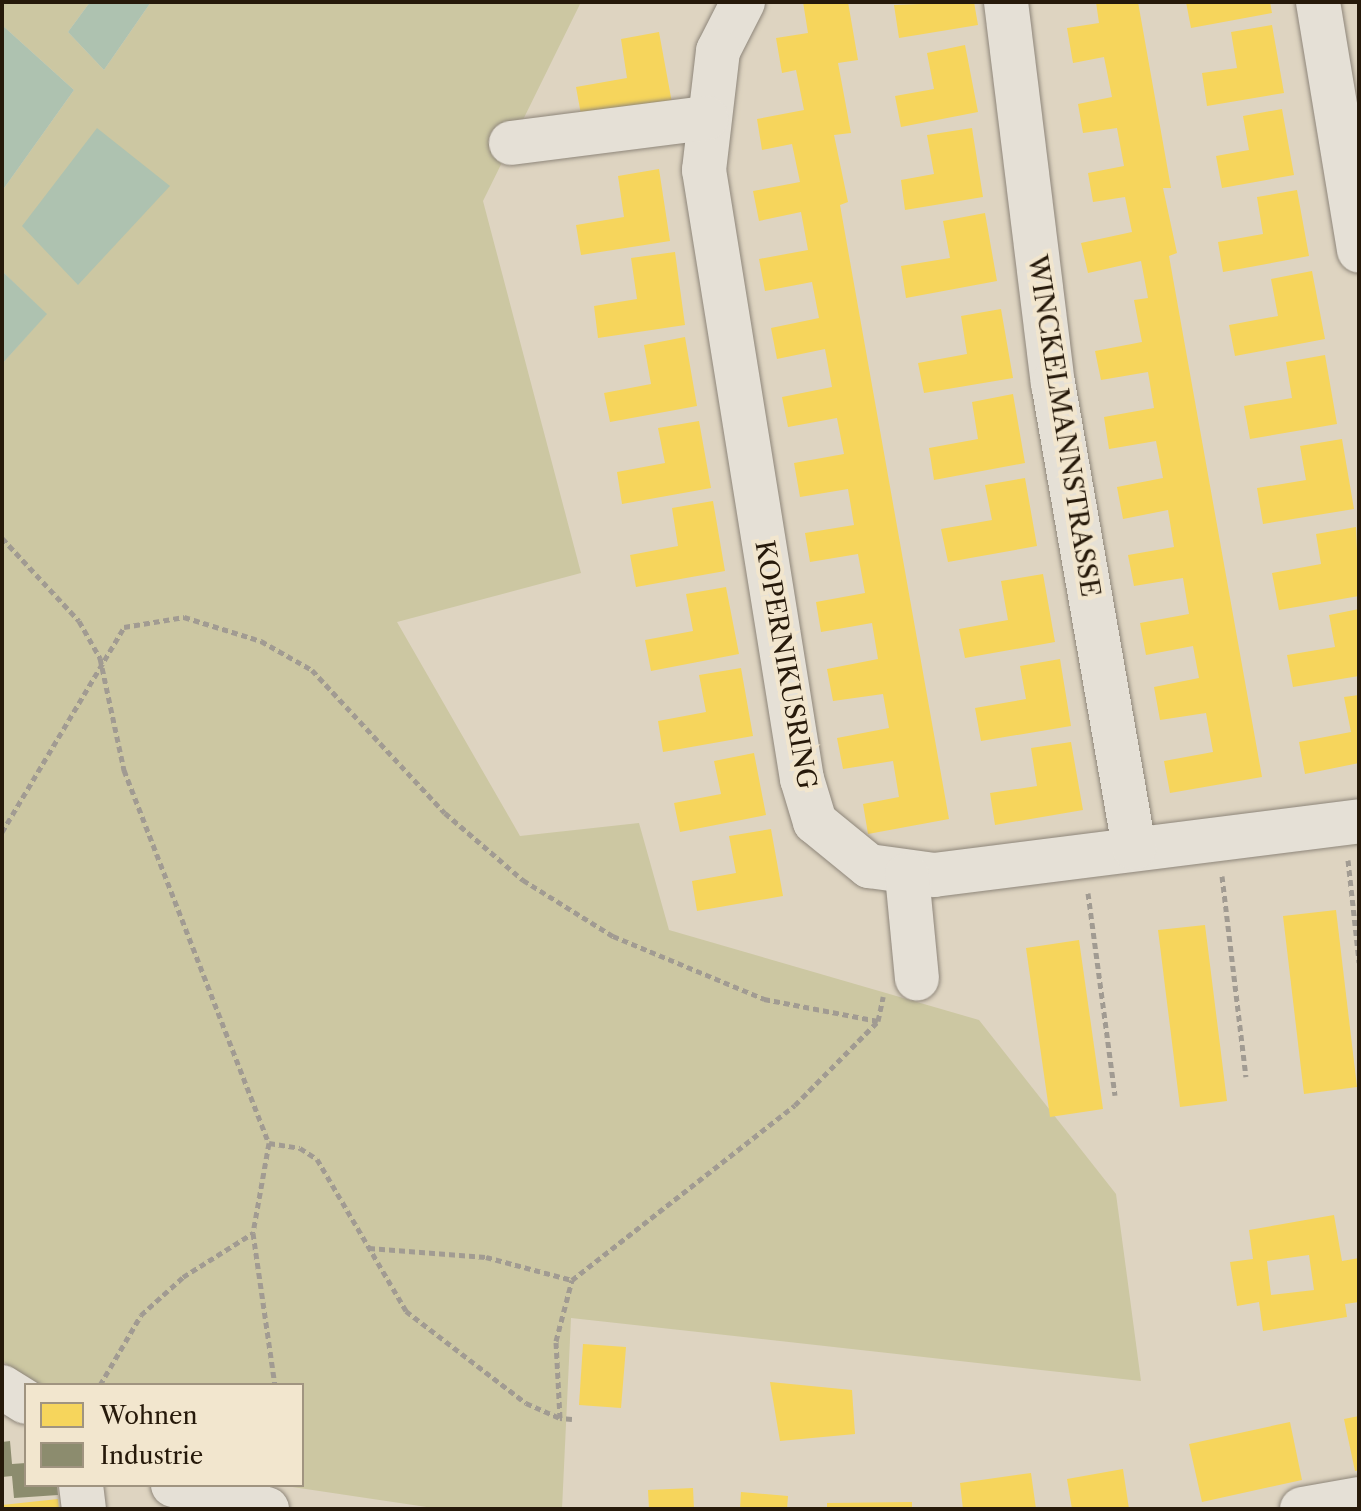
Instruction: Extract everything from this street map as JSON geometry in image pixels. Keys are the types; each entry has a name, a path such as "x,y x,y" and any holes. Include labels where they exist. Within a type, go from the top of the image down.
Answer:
{"street":[{"name":"KOPERNIKUSRING","path":"743,2 718,51 706,118 704,170 802,779 815,822 838,848 907,875 1352,822"},
{"name":"WINCKELMANNSTRASSE","path":"1006,2 1055,398 1134,848"},
{"path":"1318,2 1359,251"},
{"path":"511,143 706,118"},
{"path":"907,875 917,979"},
{"path":"2,1387 24,1401"},
{"path":"81,1487 84,1509"},
{"path":"180,1487 247,1507"},
{"path":"1302,1509 1355,1503"}],"path":[{"path":"2,538 79,621 100,658 124,770 269,1143 253,1233 275,1383"},
{"path":"2,832 100,658 124,627 184,617 261,641 312,670 445,813 523,880 613,936 764,999 878,1021"},
{"path":"1352,822 1359,962"},
{"path":"1217,838 1246,1077"},
{"path":"1083,855 1115,1095"},
{"path":"560,1418 556,1341 572,1280 795,1105 878,1021 888,979 917,979"},
{"path":"269,1143 300,1148 317,1159 406,1311 526,1403 560,1418 572,1419"},
{"path":"101,1383 141,1315 183,1277 253,1233"},
{"path":"369,1248 486,1257 572,1280"}],"shaded area":[{"path":"2,2 90,2 68,32 104,70 151,2 581,2 483,201 581,573 397,622 520,836 639,823 669,930 979,1020 1116,1194 1141,1381 571,1318 562,1509 440,1509 292,1487 304,1487 304,1383 36,1383 2,1361 2,364 46,314 2,271 2,191 74,90 2,25"},
{"path":"90,2 151,2 104,70 68,32"},
{"path":"2,25 74,90 2,191"},
{"path":"97,128 170,186 78,285 22,226"},
{"path":"2,271 47,314 2,364"}],"building: Wohnen":[{"path":"803,2 848,2 858,60 838,63 851,133 834,135 848,202 840,205 949,819 868,834 863,804 899,797 893,761 843,769 837,738 889,728 883,694 833,701 827,669 878,659 872,623 821,632 816,602 865,593 858,554 810,562 805,533 854,525 848,489 800,497 794,463 844,454 837,418 788,427 782,397 832,387 825,349 777,359 771,328 819,318 812,282 765,291 759,259 808,250 801,212 759,221 753,191 800,182 792,144 762,150 757,119 804,110 796,70 782,73 776,38 808,33"},
{"path":"974,2 978,25 899,38 894,5"},
{"path":"1096,2 1138,2 1171,188 1163,188 1177,253 1169,256 1262,777 1170,793 1164,761 1213,752 1206,713 1160,720 1154,687 1199,678 1193,646 1146,655 1140,623 1189,614 1183,578 1134,586 1128,555 1174,547 1168,510 1123,519 1117,487 1163,478 1156,441 1109,449 1104,417 1154,408 1148,372 1101,380 1095,351 1142,342 1134,300 1148,298 1141,261 1088,273 1081,243 1132,232 1125,197 1093,202 1088,173 1124,166 1117,128 1083,133 1078,104 1112,97 1104,57 1073,63 1067,28 1099,23"},
{"path":"1186,2 1270,2 1272,13 1191,28"},
{"path":"1272,25 1284,93 1207,106 1202,73 1237,68 1231,32"},
{"path":"659,32 672,103 582,120 576,87 627,78 621,39"},
{"path":"965,45 978,112 901,127 895,96 934,89 927,53"},
{"path":"1282,109 1294,175 1222,188 1216,156 1249,150 1243,116"},
{"path":"972,128 983,197 905,210 901,180 934,174 927,135"},
{"path":"659,169 670,241 581,255 576,225 624,217 618,176"},
{"path":"1297,190 1309,256 1223,272 1218,242 1263,234 1257,197"},
{"path":"985,213 997,281 906,298 901,266 950,258 943,221"},
{"path":"675,252 685,325 598,338 594,306 637,299 631,258"},
{"path":"1312,271 1325,339 1235,356 1229,325 1278,316 1271,279"},
{"path":"1001,309 1013,378 924,393 918,363 967,354 961,316"},
{"path":"685,337 697,406 610,422 604,393 651,384 644,345"},
{"path":"1325,355 1337,424 1250,439 1244,406 1292,398 1286,362"},
{"path":"1013,394 1025,463 934,480 929,448 978,439 972,402"},
{"path":"699,421 711,488 622,504 617,472 665,463 658,428"},
{"path":"1342,439 1354,509 1263,524 1257,488 1306,480 1300,446"},
{"path":"1025,478 1037,546 948,562 941,529 992,520 985,485"},
{"path":"713,501 725,571 636,587 630,555 678,546 672,508"},
{"path":"1356,527 1359,596 1279,610 1272,573 1321,564 1316,534"},
{"path":"1043,574 1055,642 965,658 959,629 1008,620 1001,581"},
{"path":"726,587 739,654 651,671 645,640 693,631 686,594"},
{"path":"1359,609 1359,676 1293,687 1287,655 1335,647 1329,615"},
{"path":"1060,659 1071,726 981,741 975,708 1026,699 1020,666"},
{"path":"741,668 753,736 663,752 658,721 706,712 699,675"},
{"path":"1359,695 1359,763 1305,774 1299,742 1351,732 1344,697"},
{"path":"1071,742 1083,810 995,825 990,793 1037,786 1031,748"},
{"path":"754,753 766,815 680,832 674,803 721,794 714,761"},
{"path":"771,829 783,896 697,911 692,881 736,873 729,836"},
{"path":"1336,910 1357,1087 1304,1094 1283,916"},
{"path":"1205,925 1227,1101 1180,1107 1158,930"},
{"path":"1079,940 1103,1109 1050,1117 1026,948"},
{"path":"1334,1215 1342,1261 1359,1258 1359,1302 1345,1304 1347,1317 1263,1331 1259,1302 1237,1306 1230,1262 1253,1259 1249,1230","holes":["1309,1255 1314,1290 1271,1295 1267,1261"]},
{"path":"583,1344 626,1347 621,1408 579,1405"},
{"path":"770,1382 852,1390 855,1434 780,1441"},
{"path":"1359,1416 1359,1470 1355,1471 1344,1419"},
{"path":"1290,1422 1302,1480 1202,1502 1189,1444"},
{"path":"1123,1469 1129,1509 1072,1509 1067,1479"},
{"path":"1031,1473 1036,1509 963,1509 960,1483"},
{"path":"693,1488 694,1509 649,1509 648,1490"},
{"path":"741,1492 788,1496 787,1509 740,1509"},
{"path":"58,1499 59,1509 2,1509 2,1505"},
{"path":"912,1502 912,1509 827,1509 827,1503"}],"building: Industrie":[{"path":"10,1441 12,1464 24,1463 24,1487 57,1487 58,1495 14,1498 12,1476 2,1477 2,1442"}]}
